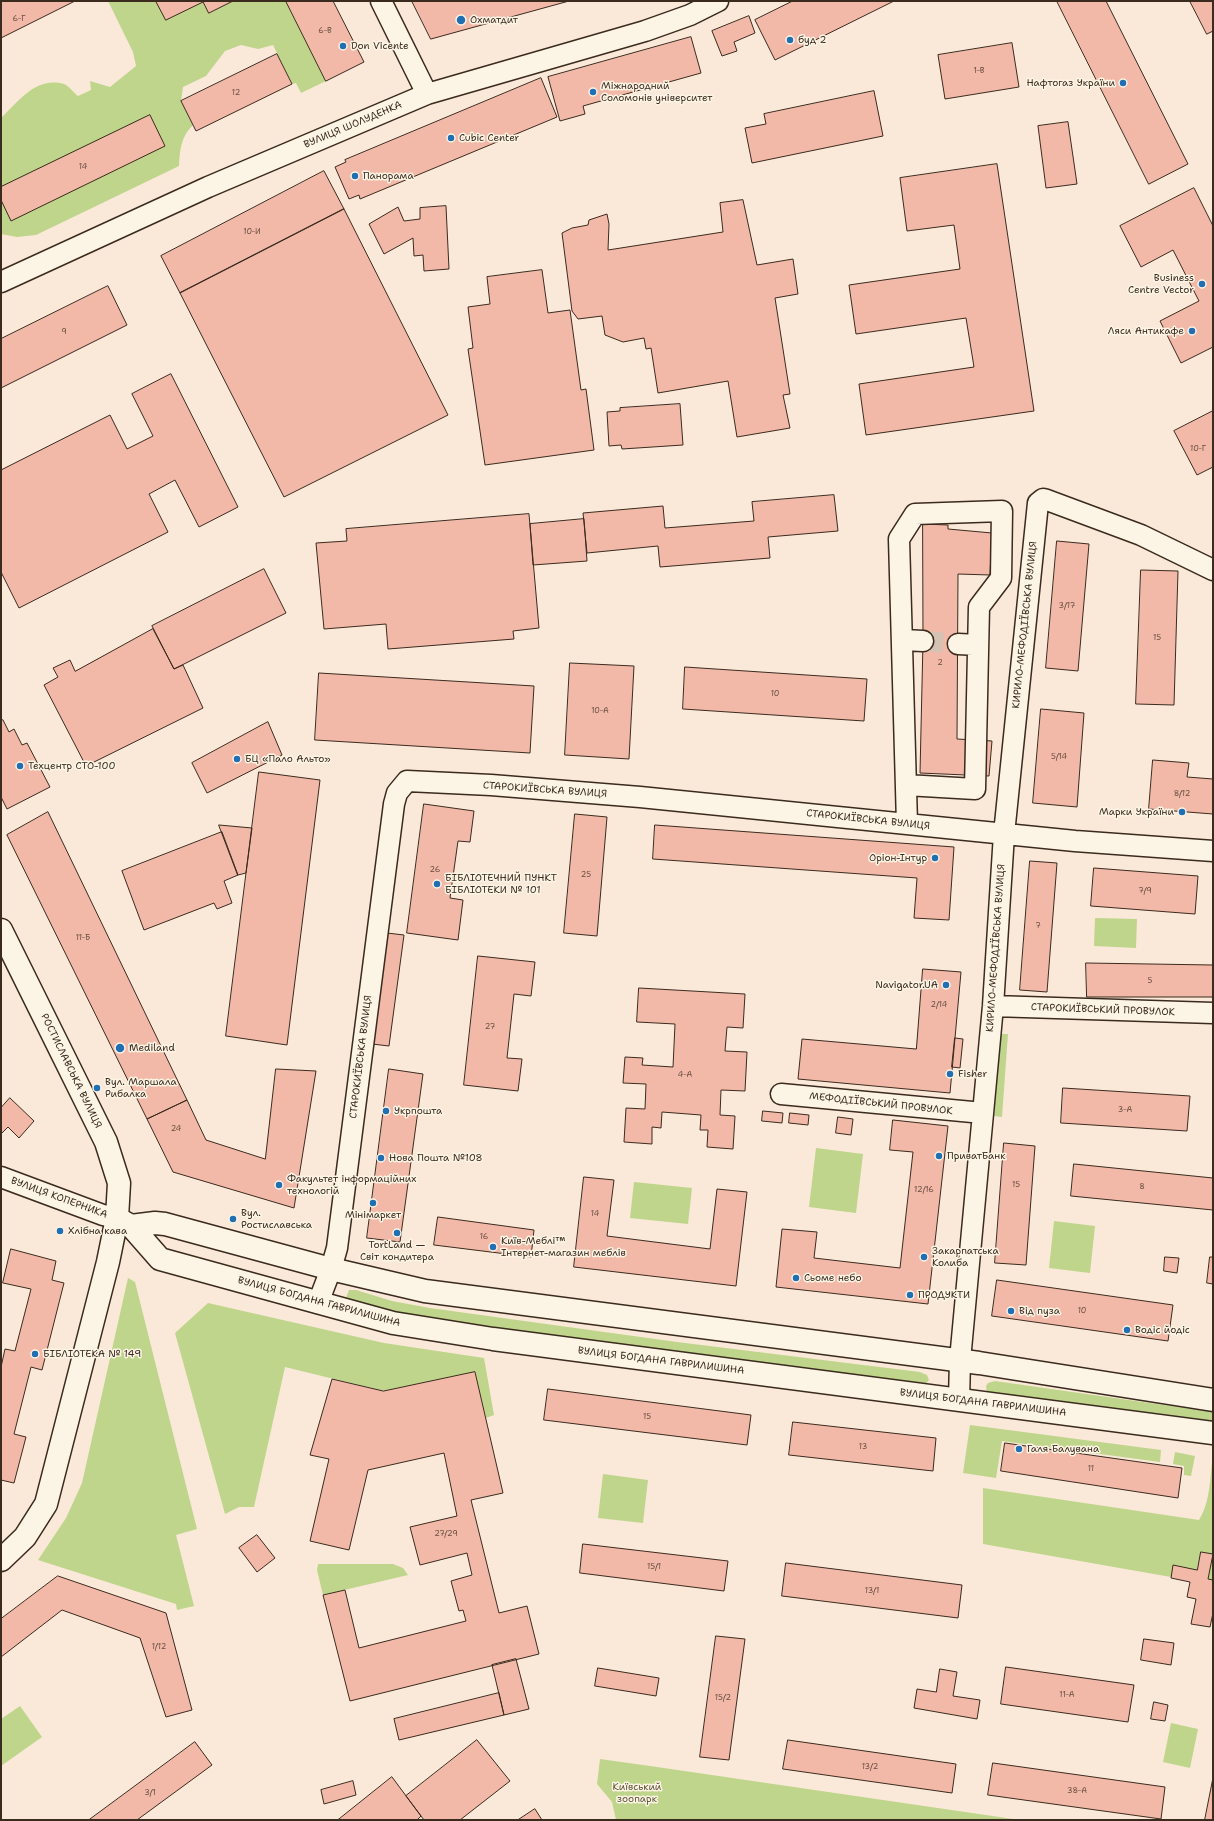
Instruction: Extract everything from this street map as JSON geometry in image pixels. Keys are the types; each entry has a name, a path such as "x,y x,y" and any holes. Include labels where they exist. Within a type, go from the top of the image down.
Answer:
{"street":[{"path":"381,1 427,94"},
{"name":"ВУЛИЦЯ ШОЛУДЕНКА","path":"1,282 208,187 427,94 646,31 690,15 718,1"},
{"name":"КИРИЛО-МЕФОДІЇВСЬКА ВУЛИЦЯ","path":"959,1400 960,1360 993,1006 1004,834 1038,503 1043,499 1141,535 1213,570"},
{"path":"906,785 975,789 979,607 1002,578 1002,511 914,514 899,539 907,824"},
{"path":"903,640 923,641"},
{"path":"958,644 978,645"},
{"name":"СТАРОКИЇВСЬКА ВУЛИЦЯ","path":"318,1303 331,1270 337,1248 394,804 397,793 407,782 414,781 492,785 640,797 1004,834 1213,851"},
{"name":"РОСТИСЛАВСЬКА ВУЛИЦЯ","path":"1,930 106,1142 119,1183 124,1222 108,1262 46,1504 25,1537 1,1560"},
{"name":"СТАРОКИЇВСЬКИЙ ПРОВУЛОК","path":"993,1006 1213,1013"},
{"name":"МЕФОДІЇВСЬКИЙ ПРОВУЛОК","path":"780,1094 982,1113"},
{"name":"ВУЛИЦЯ КОПЕРНИКА","path":"1,1177 124,1222"},
{"path":"124,1222 165,1224 331,1270 426,1291 960,1360 1213,1400"},
{"name":"ВУЛИЦЯ БОГДАНА ГАВРИЛИШИНА","path":"124,1222 160,1259 393,1323 493,1339 1213,1433"}],"green space":[{"path":"108,1 286,1 326,81 301,93 296,83 292,84 273,45 258,49 241,45 225,51 206,76 183,87 181,101 193,125 186,134 182,144 179,166 36,235 17,237 1,234 1,118 21,98 37,87 54,82 64,84 78,96 91,90 90,81 110,87 136,66 133,52"},
{"path":"1095,918 1137,919 1136,948 1094,946"},
{"path":"1000,1034 1008,1034 1002,1117 994,1116"},
{"path":"816,1148 863,1154 856,1213 809,1207"},
{"path":"634,1182 692,1188 688,1224 630,1218"},
{"path":"1054,1221 1095,1226 1090,1273 1049,1268"},
{"path":"128,1278 135,1282 197,1529 176,1535 194,1606 177,1610 176,1604 38,1560 66,1518 82,1483"},
{"path":"349,1290 356,1290 392,1301 430,1308 677,1342 920,1372 927,1375 929,1380 924,1386 434,1326 356,1308 346,1298"},
{"path":"208,1303 384,1343 484,1358 494,1415 486,1418 475,1372 383,1391 285,1367 254,1507 239,1507 225,1514 175,1333"},
{"path":"995,1381 1213,1412 1213,1427 987,1395 986,1386 988,1383"},
{"path":"970,1425 1161,1450 1160,1462 1002,1441 996,1478 963,1473"},
{"path":"1175,1452 1195,1456 1191,1476 1184,1475 1184,1466 1173,1464"},
{"path":"1213,1454 1213,1580 1208,1579 1212,1554 1201,1552 1197,1570 1171,1577 983,1544 983,1488 1199,1520 1206,1505 1208,1496"},
{"path":"603,1474 648,1480 643,1523 598,1518"},
{"path":"318,1564 393,1564 403,1568 408,1575 323,1595 317,1570"},
{"path":"20,1706 42,1737 1,1766 1,1719"},
{"path":"1171,1723 1198,1729 1190,1768 1163,1762"},
{"name":"Київський зоопарк","path":"600,1759 1020,1820 616,1820 612,1802 597,1784"}],"building":[{"path":"1,1 75,1 1,38"},
{"path":"156,1 203,1 203,2 166,20"},
{"path":"203,1 233,1 209,13"},
{"path":"286,1 333,1 364,62 326,81"},
{"name":"Охматдит","path":"412,1 569,1 431,39"},
{"name":"буд 2","path":"793,1 894,1 775,60 755,20"},
{"name":"Нафтогаз України","path":"1057,1 1106,1 1188,164 1149,184"},
{"path":"1190,1 1213,1 1213,31 1207,34"},
{"path":"749,16 755,33 734,42 737,51 722,56 712,31"},
{"name":"Міжнародний Соломонів університет","path":"691,37 701,73 583,106 585,114 560,121 548,77"},
{"path":"1012,43 1019,87 945,99 938,55"},
{"path":"277,54 292,84 196,131 181,101"},
{"name":"Cubic Center","path":"541,78 557,117 360,199 359,195 349,199 335,167 346,162 345,160"},
{"path":"874,91 883,136 752,163 745,128 766,124 764,114"},
{"path":"150,115 165,146 11,221 1,200 1,187"},
{"path":"1068,122 1077,184 1046,188 1038,126"},
{"path":"997,164 1034,411 866,435 859,384 974,367 966,318 856,334 849,285 960,269 954,225 907,231 900,178"},
{"path":"324,171 344,209 180,293 161,256"},
{"name":"Business Centre Vector","path":"1194,188 1213,226 1213,347 1181,363 1160,321 1199,301 1173,250 1141,267 1120,226"},
{"path":"743,200 757,265 793,259 798,294 775,298 790,394 783,395 790,428 737,437 728,381 658,393 651,348 646,349 644,338 623,342 605,335 602,316 578,319 572,311 562,233 572,228 588,225 589,220 607,214 609,224 608,250 723,232 720,203"},
{"path":"446,206 449,269 424,271 423,255 414,256 413,238 384,254 369,224 398,207 404,221 420,219 420,208"},
{"path":"344,209 448,415 284,497 180,293"},
{"path":"542,270 548,313 570,310 581,390 586,389 594,450 485,465 468,349 473,348 468,307 490,304 487,277"},
{"path":"108,286 127,325 1,388 1,339"},
{"path":"171,374 238,507 199,527 175,480 149,494 168,532 19,608 1,572 1,470 110,415 127,449 153,436 132,394"},
{"path":"680,404 683,445 622,449 621,445 609,446 607,412 620,411 620,408"},
{"path":"1213,411 1213,467 1197,475 1174,431"},
{"path":"834,495 838,531 768,537 770,558 660,567 658,546 587,553 583,513 663,506 665,528 754,521 752,502"},
{"path":"529,514 539,628 513,631 514,639 388,649 386,624 324,629 316,543 347,541 346,529"},
{"path":"584,519 587,561 533,565 530,524"},
{"path":"923,524 948,525 948,529 992,533 990,575 958,574 957,739 992,741 989,776 920,773 923,641"},
{"path":"1057,541 1089,544 1078,671 1046,668"},
{"path":"264,569 286,613 174,669 152,626"},
{"path":"1141,570 1178,571 1174,705 1136,704"},
{"path":"153,629 174,669 183,665 203,708 86,766 44,685 58,677 53,668 70,660 75,671"},
{"path":"570,663 634,666 629,759 565,755"},
{"path":"685,667 867,679 864,721 683,709"},
{"path":"319,673 534,686 530,753 315,740"},
{"path":"1041,709 1084,713 1077,807 1033,803"},
{"name":"Техцентр СТО-100","path":"3,720 9,732 14,729 22,745 27,743 50,787 7,809 1,797 1,721"},
{"name":"БЦ «Пало Альто»","path":"268,722 282,755 207,793 192,763"},
{"path":"1153,760 1189,763 1187,777 1213,779 1213,814 1149,809"},
{"path":"259,772 320,780 287,1045 226,1036"},
{"path":"424,804 474,811 470,842 458,841 450,898 463,900 458,940 407,933"},
{"path":"48,812 187,1100 147,1119 7,835"},
{"path":"575,814 607,817 597,936 564,933"},
{"path":"219,825 252,828 246,873 238,875"},
{"path":"655,825 954,847 949,920 914,918 917,878 653,859"},
{"path":"222,832 238,875 224,881 232,903 217,909 214,903 144,930 122,871"},
{"path":"1030,861 1057,863 1047,992 1020,990"},
{"path":"1094,868 1198,876 1195,914 1091,906"},
{"path":"387,933 404,935 389,1046 372,1044"},
{"path":"478,956 535,962 531,996 514,994 507,1058 522,1059 518,1091 464,1085"},
{"path":"1086,963 1213,965 1213,997 1087,997"},
{"path":"923,969 961,972 950,1093 798,1079 802,1039 916,1049"},
{"path":"639,988 745,994 743,1028 727,1027 725,1051 747,1052 745,1091 721,1090 720,1115 735,1116 733,1149 707,1147 708,1130 700,1130 701,1115 662,1112 661,1128 652,1127 652,1144 624,1142 626,1108 645,1109 646,1084 623,1083 625,1057 643,1058 642,1065 673,1067 675,1024 637,1022"},
{"path":"955,1038 963,1039 960,1068 952,1067"},
{"path":"276,1069 316,1071 294,1208 173,1172 147,1119 187,1100 206,1140 265,1159"},
{"path":"389,1069 423,1074 400,1242 367,1238"},
{"path":"1063,1088 1190,1096 1187,1131 1061,1123"},
{"path":"10,1098 34,1121 19,1138 8,1127 1,1134 1,1108"},
{"path":"763,1111 783,1113 782,1123 762,1121"},
{"path":"790,1113 809,1115 808,1125 789,1123"},
{"path":"838,1117 853,1119 851,1135 836,1133"},
{"path":"893,1120 948,1126 928,1304 776,1287 782,1229 817,1232 814,1258 900,1268 913,1152 890,1150"},
{"path":"1004,1143 1035,1146 1026,1265 995,1263"},
{"path":"1074,1164 1213,1178 1213,1210 1071,1196"},
{"path":"584,1177 614,1180 607,1236 710,1249 717,1189 747,1192 736,1286 574,1267"},
{"path":"438,1217 534,1230 531,1257 434,1245"},
{"path":"11,1249 56,1261 52,1280 64,1283 42,1370 31,1367 14,1434 26,1437 14,1483 1,1480 1,1367 5,1349 15,1351 31,1289 3,1283"},
{"path":"1165,1257 1179,1258 1177,1273 1164,1271"},
{"path":"1210,1257 1213,1257 1213,1284 1207,1283"},
{"path":"997,1280 1173,1305 1168,1341 992,1316"},
{"path":"475,1372 503,1493 471,1500 499,1613 527,1606 539,1654 350,1701 323,1595 345,1590 359,1648 466,1621 463,1610 459,1611 451,1581 472,1575 467,1553 420,1565 410,1527 457,1516 444,1453 368,1470 349,1550 310,1541 329,1459 310,1455 332,1379 383,1391"},
{"path":"548,1389 751,1415 747,1445 544,1420"},
{"path":"793,1422 936,1438 933,1471 789,1455"},
{"path":"1005,1443 1182,1468 1178,1498 1001,1471"},
{"path":"257,1535 275,1558 257,1572 239,1548"},
{"path":"583,1544 728,1561 724,1591 580,1573"},
{"path":"1201,1552 1213,1554 1208,1579 1213,1580 1213,1613 1210,1627 1191,1624 1196,1599 1187,1597 1190,1582 1171,1578 1173,1565 1197,1570"},
{"path":"786,1563 962,1585 958,1618 782,1596"},
{"path":"58,1576 166,1613 192,1710 166,1717 140,1638 62,1610 1,1657 1,1619"},
{"path":"716,1636 745,1639 729,1760 700,1757"},
{"path":"1144,1639 1174,1643 1171,1665 1141,1660"},
{"path":"516,1659 529,1709 504,1715 492,1665"},
{"path":"1006,1667 1134,1685 1128,1722 1001,1704"},
{"path":"598,1668 659,1678 656,1696 595,1686"},
{"path":"940,1669 957,1672 953,1696 980,1700 977,1719 914,1708 917,1689 936,1692"},
{"path":"499,1693 504,1715 399,1740 394,1719"},
{"path":"1154,1702 1168,1705 1165,1721 1151,1719"},
{"path":"477,1740 510,1781 460,1820 424,1820 406,1796"},
{"path":"788,1740 956,1764 952,1793 783,1769"},
{"path":"195,1742 212,1765 137,1820 89,1820"},
{"path":"993,1763 1165,1787 1161,1819 988,1795"},
{"path":"392,1777 421,1816 417,1820 338,1820"},
{"path":"1213,1778 1213,1820 1205,1820"},
{"path":"353,1781 356,1795 324,1804 321,1790"},
{"path":"535,1809 542,1820 518,1820"}],"tunnel":[{"path":"923,641 958,644"}],"place":[{"name":"Охматдит","path":"461,20"},
{"name":"буд 2","path":"790,40"},
{"name":"Don Vicente","path":"343,46"},
{"name":"Нафтогаз України","path":"1123,83"},
{"name":"Міжнародний Соломонів університет","path":"593,92"},
{"name":"Cubic Center","path":"451,138"},
{"name":"Панорама","path":"355,176"},
{"name":"Business Centre Vector","path":"1202,284"},
{"name":"Ляси Антикафе","path":"1192,331"},
{"name":"БЦ «Пало Альто»","path":"237,759"},
{"name":"Техцентр СТО-100","path":"20,766"},
{"name":"Марки України","path":"1182,812"},
{"name":"Оріон-Інтур","path":"935,858"},
{"name":"БІБЛІОТЕЧНИЙ ПУНКТ БІБЛІОТЕКИ № 101","path":"437,884"},
{"name":"Navigator.UA","path":"946,985"},
{"name":"Mediland","path":"120,1048"},
{"name":"Fisher","path":"950,1074"},
{"name":"Вул. Маршала Рибалка","path":"97,1088"},
{"name":"Укрпошта","path":"386,1111"},
{"name":"ПриватБанк","path":"939,1156"},
{"name":"Нова Пошта №108","path":"381,1158"},
{"name":"Факультет інформаційних технологій","path":"279,1185"},
{"name":"Мінімаркет","path":"373,1203"},
{"name":"Вул. Ростиславська","path":"233,1219"},
{"name":"Хлібна кава","path":"60,1231"},
{"name":"TortLand — Світ кондитера","path":"397,1233"},
{"name":"Київ-Меблі™ Інтернет-магазин меблів","path":"493,1247"},
{"name":"Закарпатська Колиба","path":"924,1257"},
{"name":"Сьоме небо","path":"796,1278"},
{"name":"ПРОДУКТИ","path":"910,1295"},
{"name":"Від пуза","path":"1011,1311"},
{"name":"Водіс йодіс","path":"1127,1330"},
{"name":"БІБЛІОТЕКА № 149","path":"35,1354"},
{"name":"Галя Балувана","path":"1019,1449"}]}
